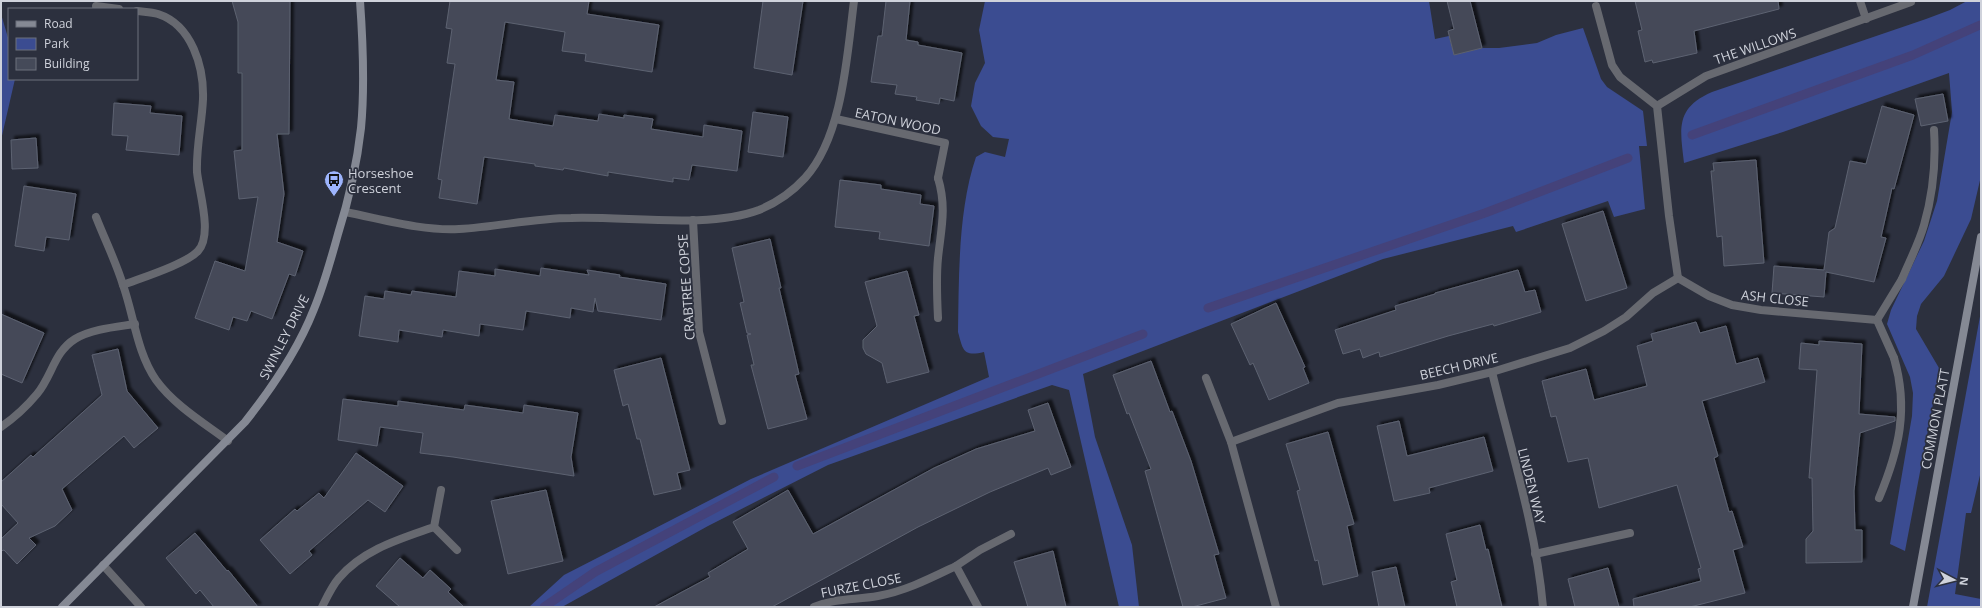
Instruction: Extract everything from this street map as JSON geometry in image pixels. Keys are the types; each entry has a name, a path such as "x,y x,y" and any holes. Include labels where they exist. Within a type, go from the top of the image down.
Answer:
{"street":[{"name":"SWINLEY DRIVE","path":"62,607 228,441 269,391 289,359 314,310 345,212 356,168 361,127 364,56 360,1"},
{"path":"345,212 435,229 459,229 570,218 693,220 734,217 760,210 785,196 806,177 824,147 836,119 846,66 854,1"},
{"path":"1860,1 1866,19"},
{"name":"THE WILLOWS","path":"1657,106 1706,76 1911,2"},
{"path":"96,6 111,8"},
{"path":"1596,6 1608,53 1616,71 1620,77 1634,90 1657,106 1669,216 1678,278"},
{"path":"123,285 171,266 197,252 202,244 204,226 197,172 203,100 201,73 197,59 186,35 173,22 157,14 138,11"},
{"name":"EATON WOOD","path":"836,119 945,143 938,178 944,210 936,279 938,318"},
{"path":"1879,498 1890,471 1899,431 1900,380 1894,358 1877,320 1902,280 1924,226 1934,172 1934,130"},
{"path":"96,217 123,285 145,360 159,384 176,401 228,441"},
{"name":"CRABTREE COPSE","path":"693,220 699,332 722,421"},
{"name":"COMMON PLATT","path":"1913,607 1981,237"},
{"name":"ASH CLOSE","path":"1678,278 1709,296 1732,306 1877,320"},
{"name":"BEECH DRIVE","path":"1231,442 1338,402 1438,385 1492,372 1585,341 1626,317 1653,293 1678,278"},
{"path":"1,427 37,394 46,381 60,353 75,339 100,331 135,324"},
{"name":"LINDEN WAY","path":"1492,372 1530,526 1543,607"},
{"path":"1206,378 1231,442 1276,607"},
{"path":"434,527 441,490"},
{"path":"434,527 457,550"},
{"path":"322,607 339,578 359,559 381,547 434,527"},
{"path":"1535,554 1630,533"},
{"name":"FURZE CLOSE","path":"814,607 833,601 877,596 915,585 956,566 980,550 1011,534"},
{"path":"104,565 142,607"},
{"path":"956,566 978,607"}],"green space":[{"path":"985,1 1429,1 1435,39 1449,36 1454,55 1482,48 1499,48 1537,43 1556,35 1583,28 1601,79 1607,87 1643,111 1647,146 1639,146 1645,209 1614,217 1608,201 1516,232 1513,226 1383,259 1083,374 1095,437 1132,545 1139,607 1119,607 1069,390 1052,385 828,465 708,526 562,607 529,607 564,575 751,479 989,377 984,352 972,354 965,351 958,332 961,243 970,177 976,157 985,152 1005,157 1009,139 993,137 981,126 971,106 975,83 985,63 979,30"},
{"path":"1967,1 1981,1 1981,176 1971,219 1944,276 1921,304 1917,316 1916,329 1939,368 1939,372 1905,551 1890,544 1912,416 1913,393 1910,377 1887,324 1891,310 1924,241 1937,201 1952,112 1949,73 1783,132 1684,163 1681,130 1686,113 1691,105 1700,98 1712,92 1926,19 1950,10"},
{"path":"1,14 8,38 8,80 15,80 1,140"},
{"path":"1981,311 1981,471 1971,513 1966,513 1955,594 1981,599 1981,607 1927,607"}],"building":[{"path":"232,1 290,1 289,134 277,134 284,194 277,242 303,251 295,276 289,274 272,319 251,311 247,321 233,317 229,330 195,318 215,261 245,271 258,197 239,199 234,151 242,150 242,73 238,73 238,22"},
{"path":"450,1 589,1 587,14 659,25 652,72 585,61 586,54 562,51 565,32 505,22 496,80 514,82 509,119 553,126 555,115 598,121 599,114 624,118 624,115 653,119 651,129 703,137 704,125 742,131 737,171 692,165 689,180 673,178 673,182 608,172 608,176 564,168 563,170 535,166 535,164 484,157 477,204 439,198 442,180 438,179 455,64 447,63 452,29 446,28"},
{"path":"763,1 803,1 792,75 754,68"},
{"path":"886,1 910,1 906,40 918,42 918,45 962,53 954,101 940,98 939,104 916,100 917,97 895,94 897,85 871,82 878,36 882,36"},
{"path":"1447,1 1470,1 1482,48 1454,55 1448,31 1454,29"},
{"path":"1635,1 1778,1 1779,9 1694,31 1697,53 1653,63 1652,60 1645,62 1638,31 1642,30"},
{"path":"1943,94 1948,121 1921,126 1915,99"},
{"path":"114,103 151,106 150,113 182,116 179,155 126,150 128,136 112,135"},
{"path":"1882,106 1914,115 1894,189 1892,188 1881,237 1886,238 1874,282 1826,272 1824,297 1772,293 1774,266 1824,270 1829,232 1835,228 1850,161 1866,164"},
{"path":"753,112 788,117 783,157 748,152"},
{"path":"36,138 38,168 12,169 11,140"},
{"path":"1756,160 1764,263 1724,266 1722,236 1717,237 1711,171 1714,171 1713,163"},
{"path":"840,180 881,185 881,189 921,195 920,204 934,206 929,246 879,239 880,232 835,227"},
{"path":"24,186 76,194 69,240 46,237 44,251 15,246"},
{"path":"1603,211 1627,288 1586,301 1562,224"},
{"path":"770,239 781,288 779,288 799,374 795,375 807,419 768,429 751,365 754,365 747,335 751,334 747,333 740,303 744,302 732,248"},
{"path":"541,268 589,275 587,270 620,275 619,277 666,284 661,320 598,311 595,298 593,312 571,308 570,318 526,311 523,330 480,324 479,336 443,330 442,337 399,330 398,342 359,336 365,296 384,299 385,291 411,295 412,291 456,297 459,271 495,276 495,269 540,276"},
{"path":"1518,270 1525,292 1535,290 1541,312 1494,326 1493,324 1448,336 1380,357 1379,352 1363,358 1360,349 1343,354 1335,330 1396,310 1395,306 1435,293"},
{"path":"907,271 919,315 914,316 929,372 887,383 882,363 866,354 863,348 863,340 877,326 865,282"},
{"path":"1276,303 1305,367 1303,368 1309,383 1269,400 1253,363 1250,365 1231,324"},
{"path":"1,314 44,333 22,383 1,374"},
{"path":"1696,322 1700,333 1726,326 1736,364 1758,358 1765,382 1702,401 1718,456 1714,458 1729,512 1732,511 1743,547 1733,550 1745,593 1690,607 1634,607 1633,599 1701,581 1698,569 1701,568 1677,485 1599,508 1588,458 1568,462 1556,416 1551,417 1542,381 1586,369 1594,400 1647,386 1637,346 1653,341 1651,334"},
{"path":"1819,341 1862,344 1859,414 1895,417 1895,421 1860,433 1854,491 1855,530 1862,530 1862,562 1806,563 1806,539 1813,531 1812,478 1809,478 1817,370 1799,369 1801,343 1819,345"},
{"path":"118,349 127,391 158,428 134,448 124,436 62,489 72,510 55,526 29,538 36,545 17,564 4,550 1,551 1,539 18,523 1,504 1,482 31,455 33,457 102,395 92,355"},
{"path":"661,358 690,470 677,473 681,489 654,495 640,439 637,439 628,404 623,406 614,370"},
{"path":"1151,361 1170,412 1172,411 1191,461 1219,554 1214,555 1226,598 1192,607 1183,607 1145,471 1151,469 1129,413 1127,414 1113,375"},
{"path":"343,399 398,406 398,401 464,410 465,405 523,413 524,405 578,413 571,457 574,476 420,453 423,433 380,427 377,446 338,440"},
{"path":"1048,403 1071,467 1051,475 1048,468 990,492 918,527 772,607 654,607 710,577 708,573 748,549 733,522 788,490 813,534 934,468 976,449 1035,431 1028,410"},
{"path":"1399,421 1407,456 1484,437 1493,471 1429,488 1430,493 1394,501 1377,426"},
{"path":"1328,432 1354,524 1347,526 1358,576 1323,585 1318,560 1315,561 1297,491 1300,490 1286,444"},
{"path":"356,453 403,486 385,512 368,500 309,551 312,555 290,574 260,540 295,509 297,511 319,493 324,498"},
{"path":"546,490 563,561 508,574 491,501"},
{"path":"1480,525 1486,550 1488,549 1502,607 1457,607 1451,582 1457,580 1446,534"},
{"path":"195,533 258,607 214,607 200,590 196,594 166,558"},
{"path":"1053,551 1066,607 1028,607 1014,562"},
{"path":"400,558 423,578 430,570 451,589 448,592 464,607 400,607 376,586"},
{"path":"1396,567 1405,607 1379,607 1372,572"},
{"path":"1608,568 1619,607 1575,607 1568,579"}],"waterway":[{"path":"1692,135 1913,55 1980,25"},
{"path":"1208,308 1485,213 1628,158"},
{"path":"797,466 1143,334"},
{"path":"544,607 595,572 774,477"}],"place":[{"name":"Horseshoe Crescent","path":"334,197"}]}
